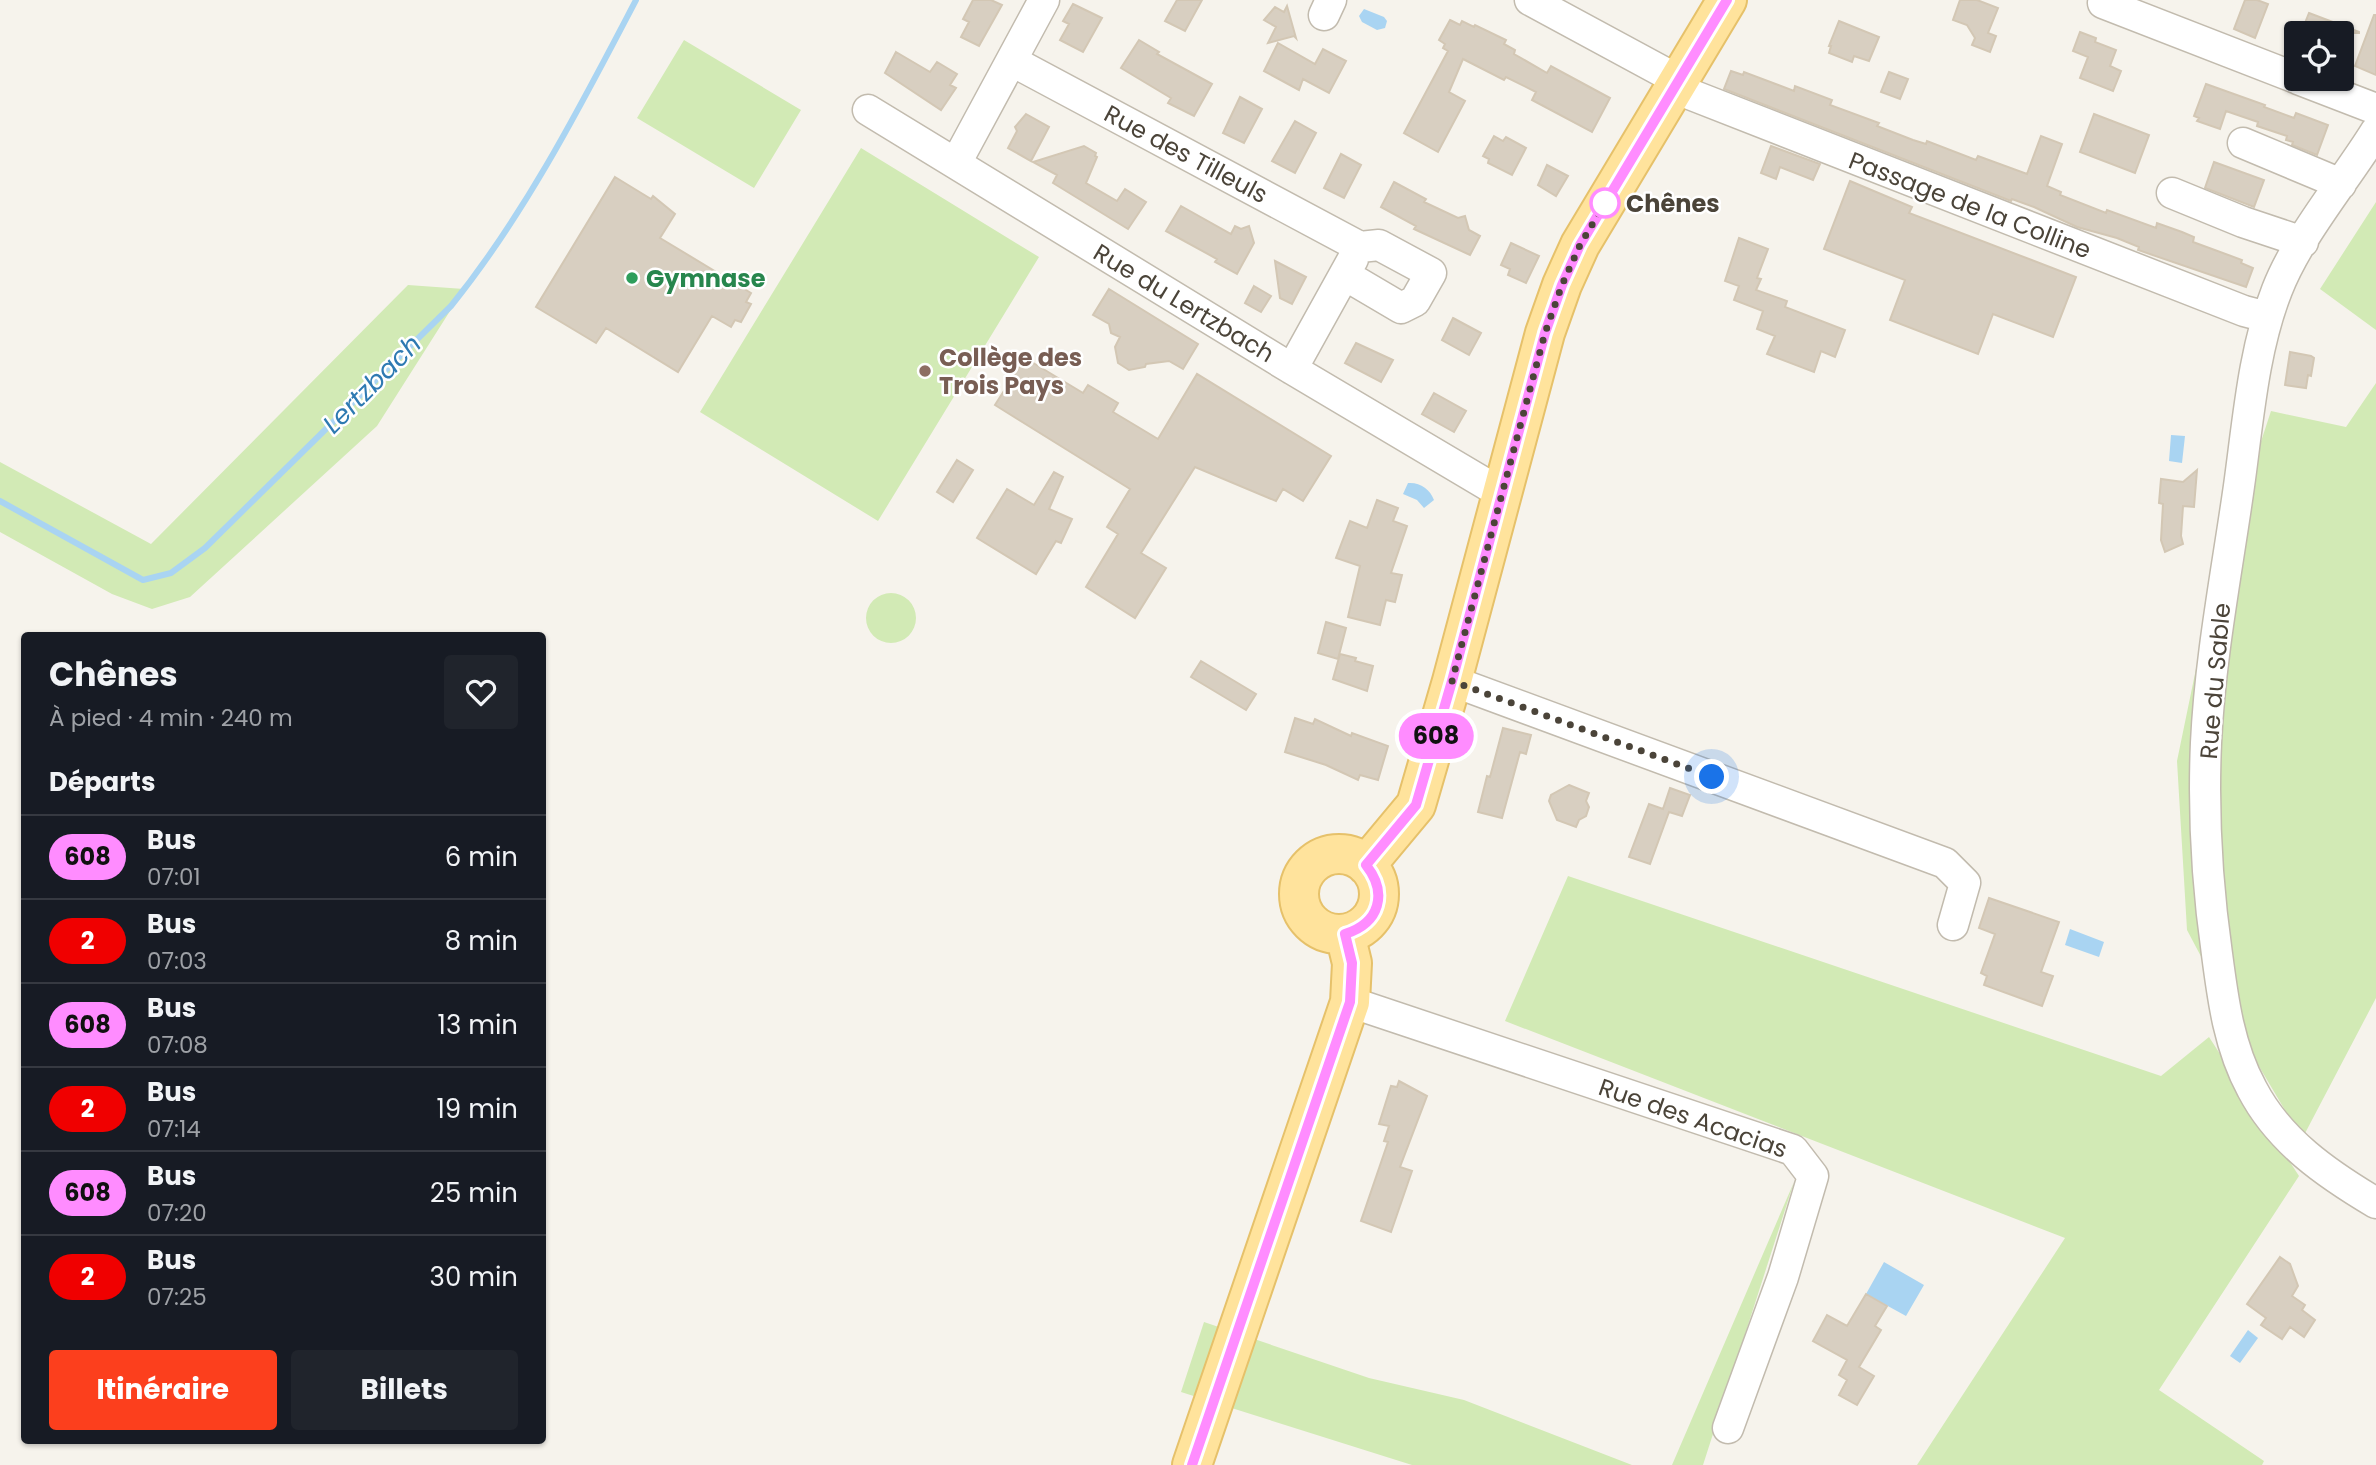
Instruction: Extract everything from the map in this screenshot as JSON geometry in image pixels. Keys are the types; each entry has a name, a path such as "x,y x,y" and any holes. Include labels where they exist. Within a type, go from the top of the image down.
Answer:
{"main road":[{"path":"1366,865 1416,805 1545,333 1562,285 1580,245 1727,0"},
{"path":"1336,854 1352,856 1366,865 1374,875 1378,887 1375,912 1368,922 1345,934 1331,934 1318,929 1304,914 1298,893 1304,873 1320,858 1336,854"},
{"path":"1192,1465 1350,1002 1352,963 1345,934"}],"street":[{"path":"956,163 1044,0"},
{"name":"Passage de la Colline","path":"1530,0 1676,84 2219,302 2267,317"},
{"path":"2103,3 2284,73"},
{"name":"Rue des Tilleuls","path":"1012,61 1360,247 1379,245 1431,274 1415,301 1401,308 1345,275"},
{"path":"2330,91 2376,109"},
{"name":"Rue du Lertzbach","path":"868,110 1292,369 1501,493"},
{"name":"Rue du Sable","path":"2376,131 2303,242 2278,288 2267,317 2246,418 2211,684 2206,744 2208,877 2223,1005 2237,1057 2252,1091 2280,1129 2332,1177 2376,1202"},
{"path":"2243,143 2341,184"},
{"path":"2172,193 2243,222 2303,242"},
{"path":"1292,369 1360,247"},
{"path":"1452,681 1945,863 1965,883 1953,925"},
{"name":"Rue des Acacias","path":"1350,1002 1793,1150 1813,1176 1783,1277 1728,1428"}],"green space":[{"path":"684,40 801,110 754,188 637,118"},
{"path":"861,148 1039,257 878,521 700,412"},
{"path":"2376,202 2376,330 2320,289"},
{"path":"408,285 464,289 377,426 190,597 152,609 112,594 0,532 0,462 151,544"},
{"path":"2376,383 2376,998 2302,1139 2260,1068 2187,930 2177,761 2212,591 2271,411 2346,427"},
{"path":"891,593 909,600 916,618 909,636 891,643 873,636 866,618 873,600"},
{"path":"1568,876 2161,1076 2209,1037 2299,1176 2159,1390 2264,1461 2262,1465 1917,1465 2065,1238 1505,1021"},
{"path":"1794,1182 1703,1465 1672,1465"},
{"path":"1204,1322 1369,1378 1464,1400 1632,1465 1412,1465 1181,1392"}],"water":[{"path":"1364,9 1384,17 1387,21 1385,28 1377,30 1362,22 1359,16"},
{"path":"2171,435 2185,436 2182,463 2169,461"},
{"path":"1408,483 1424,487 1434,500 1424,508 1417,500 1403,494"},
{"path":"2070,929 2104,942 2099,957 2065,945"},
{"path":"1884,1262 1924,1285 1906,1316 1866,1294"},
{"path":"2248,1330 2258,1338 2240,1363 2230,1356"}],"building":[{"path":"973,0 991,0 1002,5 979,46 961,37 969,22 963,19"},
{"path":"1177,0 1202,0 1185,31 1165,21"},
{"path":"1960,0 1977,0 1998,8 1988,33 1996,36 1990,52 1972,45 1975,38 1967,25 1953,20"},
{"path":"2245,0 2268,4 2255,38 2234,29"},
{"path":"1073,4 1102,18 1083,52 1060,40 1069,24 1063,21"},
{"path":"1287,6 1296,38 1294,36 1268,43 1276,27 1264,20 1275,7 1284,12"},
{"path":"2309,13 2330,21 2306,21"},
{"path":"2376,15 2376,75 2355,66"},
{"path":"1450,20 1460,25 1462,21 1474,27 1475,25 1506,40 1504,44 1515,50 1514,54 1547,73 1551,66 1610,98 1592,132 1532,100 1536,92 1506,77 1504,80 1463,59 1449,92 1465,101 1438,152 1404,133 1448,51 1443,48 1445,44 1439,40"},
{"path":"1839,21 1879,37 1869,61 1854,56 1852,62 1829,53"},
{"path":"2080,32 2096,38 2095,42 2116,50 2110,66 2121,71 2113,91 2080,78 2088,57 2073,51"},
{"path":"1139,40 1159,52 1157,54 1212,84 1194,116 1168,103 1171,98 1121,68"},
{"path":"1278,43 1315,64 1323,49 1346,61 1329,93 1303,79 1299,90 1264,71"},
{"path":"896,52 930,72 937,62 957,74 950,85 956,88 941,110 885,73"},
{"path":"1731,71 1743,75 1744,72 1794,91 1795,86 1832,100 1830,105 1879,123 1877,126 1913,140 1926,144 1927,141 1976,160 1978,156 2027,174 2041,136 2062,144 2047,186 2061,192 2060,195 2106,213 2107,210 2156,228 2157,223 2182,232 2194,237 2193,242 2242,260 2241,263 2253,268 2246,287 2138,250 2139,247 2117,238 2077,227 2034,207 2012,199 2011,201 1724,89"},
{"path":"1889,72 1908,79 1900,99 1881,92"},
{"path":"2206,84 2294,118 2296,113 2328,125 2317,155 2292,145 2293,142 2286,140 2287,136 2257,126 2258,122 2226,111 2220,129 2197,121 2199,118 2194,116"},
{"path":"1240,97 1262,109 1244,143 1223,133"},
{"path":"1026,114 1049,127 1031,161 1008,148 1017,131 1015,127"},
{"path":"2094,114 2149,135 2135,173 2080,152"},
{"path":"1295,121 1316,133 1295,173 1272,161"},
{"path":"1494,136 1503,141 1506,137 1526,148 1512,175 1488,163 1489,159 1483,156"},
{"path":"1084,146 1096,153 1097,157 1086,183 1117,201 1125,189 1146,202 1128,229 1053,183 1057,175 1033,162"},
{"path":"1771,146 1820,164 1813,180 1780,167 1776,179 1761,173"},
{"path":"1341,154 1361,165 1344,198 1324,188"},
{"path":"2214,162 2264,180 2254,207 2205,188"},
{"path":"1547,165 1568,176 1556,196 1538,185"},
{"name":"Gymnase","path":"615,177 651,199 653,196 675,214 660,238 751,293 746,302 751,304 741,322 735,320 731,327 712,316 678,372 606,328 596,343 536,307"},
{"path":"1850,181 1912,207 1909,213 2076,277 2053,337 1993,314 1978,354 1890,320 1905,280 1824,249"},
{"path":"1394,182 1426,199 1424,202 1458,218 1465,216 1469,230 1480,236 1470,255 1414,229 1416,226 1381,207"},
{"path":"1181,206 1231,234 1235,226 1241,229 1249,226 1254,243 1237,274 1215,262 1217,259 1166,231"},
{"path":"1739,238 1768,249 1757,278 1761,279 1756,290 1787,301 1785,307 1845,330 1835,357 1821,351 1814,372 1767,354 1775,336 1757,329 1763,311 1734,300 1739,286 1725,281"},
{"path":"1511,243 1539,256 1526,283 1508,275 1510,269 1501,265"},
{"path":"1275,261 1306,277 1292,304 1280,298"},
{"path":"1254,286 1271,296 1261,312 1245,303"},
{"path":"1109,289 1198,344 1183,369 1169,361 1146,364 1145,367 1129,370 1118,363 1115,347 1120,337 1111,333 1109,324 1093,315"},
{"path":"1453,318 1481,333 1469,355 1442,340"},
{"path":"1356,343 1393,360 1381,382 1345,363"},
{"path":"2290,352 2314,358 2306,388 2285,385"},
{"path":"1025,358 1083,393 1088,385 1118,403 1113,412 1158,439 1197,374 1331,456 1303,501 1283,489 1276,501 1195,467 1141,553 1166,568 1135,618 1086,587 1118,534 1107,527 1130,489 995,405"},
{"path":"1434,393 1466,411 1454,432 1422,414"},
{"path":"957,460 973,470 953,502 937,492"},
{"path":"2197,470 2194,507 2183,506 2183,544 2165,552 2161,540 2161,479 2183,482"},
{"path":"1054,472 1063,477 1049,509 1072,519 1061,543 1056,541 1036,574 977,538 1007,489 1034,505"},
{"path":"1377,500 1398,508 1393,521 1407,526 1391,573 1402,575 1395,602 1386,600 1380,625 1348,617 1360,566 1336,558 1350,521 1367,528"},
{"path":"1326,622 1346,628 1338,659 1318,653"},
{"path":"1340,654 1373,666 1367,691 1333,679"},
{"path":"1201,661 1256,694 1246,710 1191,677"},
{"path":"1295,718 1313,724 1315,719 1351,736 1352,733 1388,746 1378,780 1360,775 1358,780 1326,765 1285,752"},
{"path":"1503,728 1531,735 1526,754 1520,752 1502,818 1478,812"},
{"path":"1569,785 1589,793 1586,816 1579,820 1576,827 1557,820 1549,801 1551,795"},
{"path":"1670,788 1690,795 1682,816 1669,812 1650,864 1629,857 1649,804 1663,809"},
{"path":"1989,898 2059,922 2041,972 2053,976 2042,1006 1984,985 1987,976 1981,973 1995,934 1979,928"},
{"path":"1399,1081 1427,1096 1400,1167 1412,1171 1391,1232 1361,1221 1388,1142 1384,1141 1389,1126 1379,1124 1391,1086 1397,1087"},
{"path":"2280,1257 2290,1264 2298,1286 2292,1296 2305,1305 2302,1310 2315,1320 2304,1337 2290,1327 2282,1339 2261,1325 2266,1318 2247,1304"},
{"path":"1866,1294 1887,1306 1875,1326 1881,1330 1859,1367 1874,1376 1857,1405 1839,1395 1847,1380 1839,1375 1847,1360 1813,1341 1827,1315 1847,1326"}],"waterway":[{"name":"Lertzbach","path":"0,501 143,580 171,573 205,548 451,306 504,234 551,158 636,0"}],"bus line":[{"name":"608","path":"1192,1465 1350,1002 1352,963 1345,934 1368,922 1375,912 1378,900 1374,875 1366,865 1416,805 1545,333 1562,285 1580,245 1727,0"}],"place":[{"name":"Chênes","path":"1605,203"},
{"name":"Gymnase","path":"632,278"},
{"name":"Collège des Trois Pays","path":"925,371"}],"route":[{"path":"1605,203 1580,245 1545,333 1452,681 1712,777"}]}
